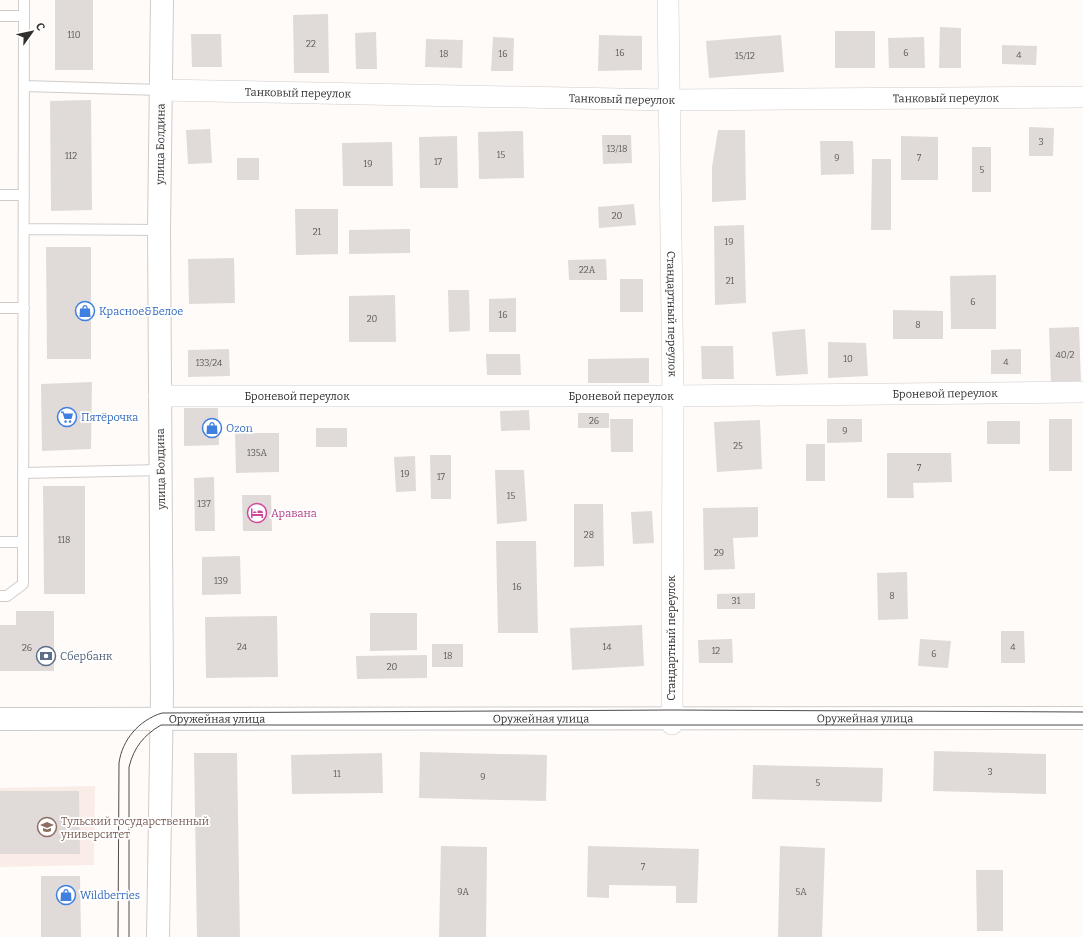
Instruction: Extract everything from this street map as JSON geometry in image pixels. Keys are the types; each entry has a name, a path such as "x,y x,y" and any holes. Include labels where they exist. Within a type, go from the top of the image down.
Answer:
{"street":[{"name":"улица Болдина","path":"158,937 162,719 159,230 162,0"},
{"name":"Стандартный переулок","path":"668,0 668,100 673,396 672,721"},
{"name":"Танковый переулок","path":"161,90 668,100 1083,97"},
{"name":"Броневой переулок","path":"159,396 673,396 1083,392"},
{"name":"Оружейная улица","path":"0,720 162,719 672,721 1083,718"}],"lane":[{"path":"0,596 7,596 23,584 24,0"},
{"path":"0,16 24,16"},
{"path":"24,86 161,90"},
{"path":"0,195 24,195"},
{"path":"24,229 159,230"},
{"path":"0,308 24,308"},
{"path":"24,473 161,470"},
{"path":"0,542 23,542"}],"shaded area":[{"name":"Тульский государственный университет","path":"95,786 94,865 0,867 0,788"}],"building":[{"path":"55,0 93,0 93,70 55,70"},
{"path":"328,14 329,73 294,73 293,15"},
{"path":"940,27 961,28 961,68 939,68"},
{"path":"835,31 875,31 875,68 835,68"},
{"path":"376,32 377,69 356,69 355,33"},
{"path":"191,34 221,34 222,67 192,67"},
{"path":"599,35 642,36 642,70 598,71"},
{"path":"781,35 784,72 709,78 706,41"},
{"path":"493,37 514,38 513,71 491,71"},
{"path":"924,37 925,68 889,68 888,38"},
{"path":"426,39 463,40 462,68 425,67"},
{"path":"1002,45 1037,46 1036,65 1002,64"},
{"path":"91,100 92,210 51,211 50,101"},
{"path":"1029,127 1054,128 1053,156 1029,156"},
{"path":"210,129 212,163 188,164 186,130"},
{"path":"718,130 745,130 746,200 712,202 712,167"},
{"path":"523,131 524,178 479,179 478,132"},
{"path":"602,135 631,135 632,163 603,164"},
{"path":"457,136 458,188 420,188 419,137"},
{"path":"901,136 938,137 938,180 901,180"},
{"path":"820,141 853,141 854,174 821,175"},
{"path":"392,142 393,186 343,186 342,143"},
{"path":"972,147 991,147 991,192 972,192"},
{"path":"237,158 259,158 259,180 237,180"},
{"path":"872,159 891,159 891,230 871,230"},
{"path":"634,204 636,225 599,228 598,207"},
{"path":"295,209 338,209 338,254 296,255"},
{"path":"744,225 746,303 715,305 714,226"},
{"path":"410,229 410,253 349,254 349,230"},
{"path":"46,247 91,247 91,359 47,359"},
{"path":"234,258 235,303 189,304 188,259"},
{"path":"606,259 607,280 569,280 568,260"},
{"path":"996,275 996,329 951,329 950,276"},
{"path":"620,279 643,279 643,312 620,312"},
{"path":"448,290 469,290 470,331 449,332"},
{"path":"395,295 396,342 349,342 349,296"},
{"path":"516,298 516,332 489,332 489,299"},
{"path":"893,310 943,311 943,339 893,339"},
{"path":"1079,327 1081,382 1051,383 1049,328"},
{"path":"805,329 808,374 776,376 772,332"},
{"path":"828,342 866,343 868,376 828,378"},
{"path":"701,346 733,346 734,379 702,379"},
{"path":"229,349 230,376 188,377 188,350"},
{"path":"1021,349 1021,374 991,374 991,350"},
{"path":"486,354 520,354 521,375 487,375"},
{"path":"649,358 649,383 588,383 588,359"},
{"name":"Пятёрочка","path":"92,382 91,449 42,451 41,384"},
{"path":"184,408 218,408 219,445 184,446"},
{"path":"529,410 530,430 501,431 500,411"},
{"path":"578,413 609,413 609,428 578,428"},
{"path":"610,419 633,419 633,452 611,452"},
{"path":"827,419 862,419 862,442 827,443"},
{"path":"1049,419 1072,419 1072,471 1049,471"},
{"path":"760,420 762,469 717,472 714,422"},
{"path":"987,421 1020,421 1020,444 987,444"},
{"path":"316,428 347,428 347,447 316,447"},
{"path":"235,433 279,433 279,472 236,473"},
{"path":"806,444 825,444 825,481 806,481"},
{"path":"887,453 951,453 952,482 913,483 914,498 887,498"},
{"path":"430,455 451,455 451,499 431,499"},
{"path":"415,456 416,491 396,492 394,457"},
{"path":"495,470 524,470 527,521 497,524"},
{"path":"214,477 215,531 195,531 194,478"},
{"path":"43,486 85,486 85,594 44,594"},
{"name":"Аравана","path":"242,495 271,495 272,531 243,531"},
{"path":"574,504 603,504 604,566 574,567"},
{"path":"758,507 758,537 733,538 735,569 704,570 703,508"},
{"path":"652,511 654,543 633,544 631,512"},
{"path":"496,541 536,541 538,633 498,633"},
{"path":"240,556 241,594 202,595 202,557"},
{"path":"907,572 908,619 878,620 877,573"},
{"path":"755,593 755,609 717,609 717,594"},
{"path":"16,611 54,611 54,671 0,671 0,625 16,625"},
{"path":"370,613 417,613 417,650 370,651"},
{"path":"277,616 278,677 206,678 205,617"},
{"path":"642,625 644,666 572,670 570,628"},
{"path":"1001,631 1024,631 1025,663 1001,663"},
{"path":"732,639 733,663 699,663 698,640"},
{"path":"920,639 951,641 948,668 918,666"},
{"path":"432,644 463,644 463,667 432,667"},
{"path":"427,655 427,678 357,679 356,656"},
{"path":"934,751 1046,754 1046,794 933,791"},
{"path":"420,752 547,755 546,801 419,798"},
{"path":"194,753 237,753 240,937 197,937"},
{"path":"382,753 383,793 292,794 291,755"},
{"path":"753,765 883,768 882,802 752,799"},
{"name":"Тульский государственный университет","path":"0,791 79,791 80,854 0,854"},
{"path":"441,846 487,847 486,937 439,937"},
{"path":"588,846 699,849 697,903 676,903 676,886 609,885 609,898 587,897"},
{"path":"780,846 825,848 822,937 778,937"},
{"path":"976,870 1003,870 1003,931 977,931"},
{"path":"41,876 80,876 81,937 41,937"}],"tram line":[{"path":"118,937 119,763 124,746 133,732 146,721 162,713 671,710 1083,712"},
{"path":"129,937 129,767 140,742 161,725 1083,725"}],"place":[{"name":"Красное&Белое","path":"85,311"},
{"name":"Пятёрочка","path":"67,417"},
{"name":"Ozon","path":"212,428"},
{"name":"Аравана","path":"257,513"},
{"name":"Сбербанк","path":"46,656"},
{"name":"Тульский государственный университет","path":"47,827"},
{"name":"Wildberries","path":"66,895"}]}
